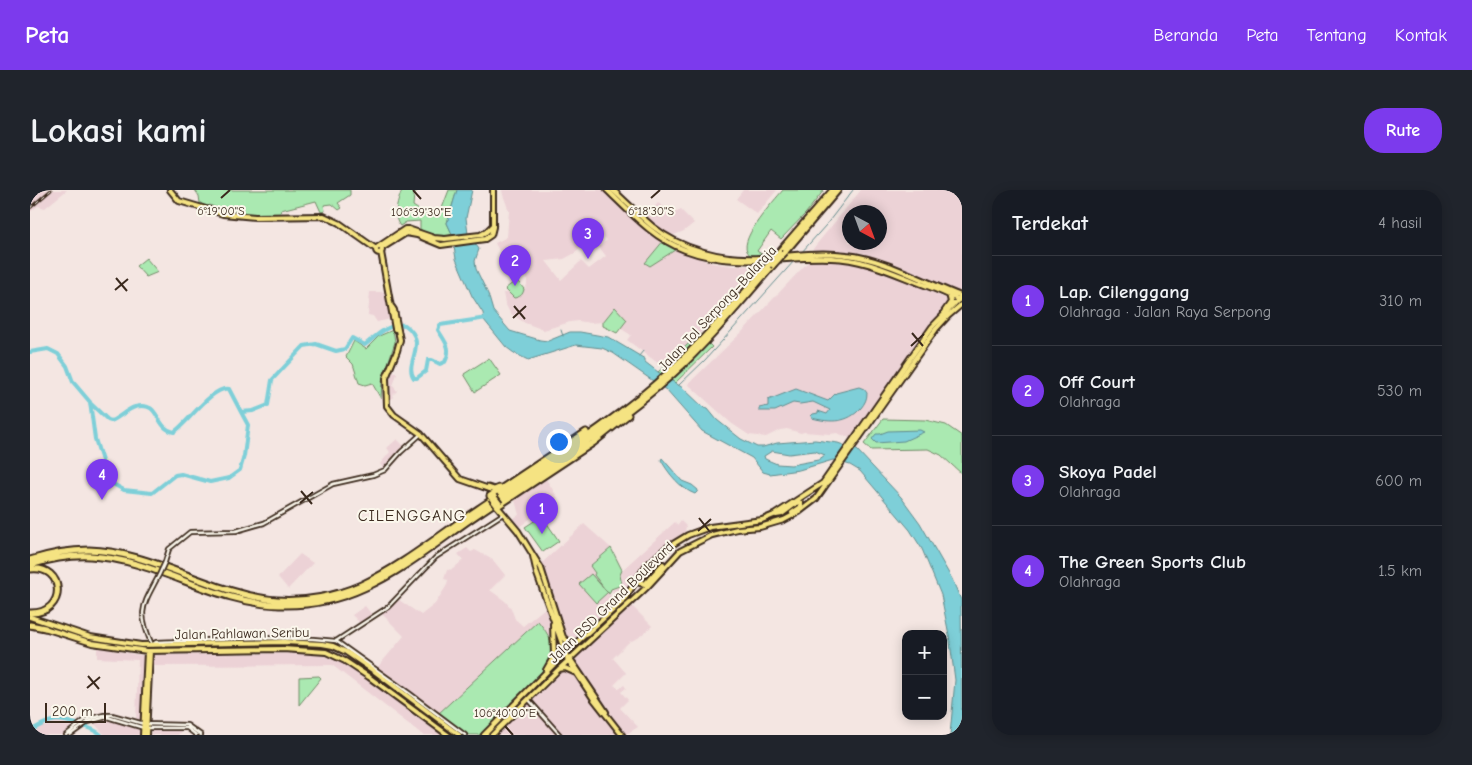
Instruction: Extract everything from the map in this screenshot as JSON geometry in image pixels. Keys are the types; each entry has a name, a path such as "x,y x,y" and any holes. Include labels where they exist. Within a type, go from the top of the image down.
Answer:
{"highway":[{"name":"Jalan Tol Serpong–Balaraja","path":"30,565 70,556 111,558 140,565 247,601 290,605 334,599 363,589 398,569 605,427 637,402 712,331 771,265 833,190"},
{"name":"Jalan Tol Serpong–Balaraja","path":"782,252 838,190"},
{"name":"Jalan Tol Serpong–Balaraja","path":"30,560 69,551 98,551 141,560 248,596 290,601 333,594 361,585 396,565 605,427"},
{"path":"486,488 496,490 512,482 605,427"},
{"path":"500,507 605,427"},
{"path":"492,496 512,482"},
{"path":"30,569 41,569 51,574 58,590 52,606 40,613 30,615"},
{"path":"30,624 45,628"}],"main road":[{"path":"170,190 179,201 223,214 255,217 324,216 339,223 379,250 395,320 398,346 386,378 387,406 394,415 421,434 460,479 486,488 518,531 534,556 553,619 575,673 623,735"},
{"path":"379,250 406,233 417,234 441,245 485,239 490,236 494,224 493,190"},
{"path":"610,190 652,228 683,249 709,257 740,261 834,258 868,263 948,294 961,297"},
{"path":"379,250 405,230 413,230 434,238 446,239 473,236 486,232 494,224"},
{"path":"652,228 683,245 720,256 747,258 835,254 867,259 961,297"},
{"path":"803,258 804,264"},
{"path":"943,314 945,308 951,302 948,294"},
{"path":"961,297 962,303"},
{"name":"Jalan BSD Grand Boulevard","path":"492,735 569,659 647,587 680,551 712,535 788,518 804,509 820,495 924,338 943,314 961,297"},
{"name":"Jalan BSD Grand Boulevard","path":"876,411 938,327 962,303"},
{"name":"Jalan BSD Grand Boulevard","path":"486,734 566,651 623,601 653,559 688,535 710,527 762,520 774,515 815,490 834,472"},
{"path":"768,524 793,513 801,508 802,505 798,502 781,514 774,515"},
{"path":"676,542 656,560 640,583 645,584 668,559 680,551"},
{"path":"538,569 563,638 576,643"},
{"name":"Jalan Pahlawan Seribu","path":"30,615 90,637 152,645 284,642 333,646 346,652 374,671 459,735"},
{"path":"539,680 554,656 553,619"},
{"name":"Jalan Pahlawan Seribu","path":"45,628 92,643 149,651 283,649 322,651 345,661 448,735"},
{"path":"214,644 216,647 214,651"},
{"path":"331,654 333,646"},
{"path":"145,735 149,651"},
{"path":"576,668 575,661 578,652"},
{"path":"569,659 616,727"},
{"path":"557,671 565,668 575,673"}],"street":[{"path":"421,434 385,470 373,475 333,484 264,523 231,532 190,532 169,548 165,562 142,611 144,626 152,645 156,642 260,638 336,641 403,688 464,735"},
{"path":"336,641 388,607 436,556 500,507"},
{"path":"529,700 560,735"},
{"path":"66,735 85,722 107,717 146,726 187,728 196,735"},
{"path":"146,726 187,725 201,735"},
{"path":"70,735 77,727"}],"shaded area":[{"path":"34,190 67,190 45,208 38,206 30,212 30,200"},
{"path":"502,190 604,190 650,233 671,248 712,263 734,266 758,266 699,334 663,367 627,340 631,335 620,328 615,307 603,322 570,322 544,330 525,323 510,313 503,293 510,293 514,298 519,297 527,285 527,278 522,270 514,275 511,274 495,243 507,237 509,211","holes":["599,232 607,240 599,247 606,256 589,269 581,261 561,280 546,261 564,259 575,253"]},
{"path":"743,190 777,190 757,214 736,199"},
{"path":"861,190 962,190 962,290 957,291 862,253 812,250 842,213 842,250 887,250 887,205 849,205"},
{"path":"658,203 671,212 681,210 694,223 684,231 674,235 661,230 645,217"},
{"path":"826,261 869,265 950,301 850,438 837,433 801,433 787,429 780,430 766,437 749,435 731,423 688,384 741,333 808,262"},
{"path":"370,292 388,294 391,319 377,322 373,316 368,315"},
{"path":"391,370 397,374 393,386 397,391 388,402 387,382"},
{"path":"397,439 404,446 383,468 380,464 390,452 387,448"},
{"path":"546,479 558,498 519,527 512,519 519,515 515,500"},
{"path":"681,521 686,526 685,532 647,561 620,600 611,590 622,585 621,571 675,522 678,525"},
{"path":"584,524 611,548 590,566 595,573 594,575 616,602 573,640 569,640 562,630 542,563"},
{"path":"467,548 471,552 475,550 493,560 505,575 490,590 505,601 511,608 515,619 523,626 545,608 567,664 632,606 652,626 638,638 629,642 613,658 626,673 614,685 619,689 624,685 626,688 621,692 628,700 620,708 638,727 625,735 423,735 332,665 152,666 153,655 321,653 334,656 345,662 432,725 439,716 376,669 404,636 382,614 399,600 421,615 435,604 447,585 448,580 444,579 447,570 453,569 463,560 458,554"},
{"path":"300,554 313,563 288,589 278,577"},
{"path":"365,606 373,616 361,624 352,615"},
{"path":"97,647 145,656 142,723 136,722 138,660 97,658"},
{"path":"101,719 114,720 139,728 141,735 105,735 93,722"},
{"path":"53,721 75,725 64,735 37,735 33,730"},
{"path":"152,730 182,730 178,735 150,735"}],"green space":[{"path":"195,190 350,190 350,195 338,203 342,208 339,210 332,204 324,205 325,211 321,212 316,201 281,210 280,214 250,216 221,212 220,209 209,205 207,207 200,203 199,196"},
{"path":"402,190 418,190 414,194 413,206 427,215 439,216 449,190 457,190 447,223 452,234 443,237 432,236 420,229 420,221 406,222 400,226 396,213"},
{"path":"783,190 824,190 806,213 781,239 771,231 757,251 763,255 752,257 747,251 748,237 759,219"},
{"path":"664,240 675,247 675,250 650,266 645,263"},
{"path":"146,258 158,272 146,277 136,266"},
{"path":"514,277 524,289 521,295 514,298 505,289 514,282 512,279"},
{"path":"615,307 627,320 617,333 603,326 603,322"},
{"path":"393,330 395,342 382,382 381,399 372,383 365,385 359,383 353,364 346,357 354,341 366,349 379,336"},
{"path":"699,334 712,347 675,383 658,372"},
{"path":"489,358 501,375 475,392 464,374"},
{"path":"883,419 925,420 946,425 962,436 962,474 941,455 928,449 871,450 864,444"},
{"path":"542,516 559,541 543,552 525,527"},
{"path":"611,548 622,570 620,575 622,585 611,589 609,594 608,592 596,603 579,584 591,574 607,592 594,575 595,573 590,566"},
{"path":"538,621 550,639 552,652 549,660 532,682 479,735 467,735 438,714"},
{"path":"319,676 321,678 299,705 299,677"}],"water":[{"path":"457,190 472,190 466,218 468,234 479,249 475,261 476,269 488,294 493,311 510,331 548,341 570,332 608,337 645,359 645,362 683,388 704,408 708,409 717,420 741,439 757,447 777,443 815,440 838,443 857,450 901,497 920,523 952,579 961,600 962,735 950,735 955,680 941,595 922,549 910,530 860,471 850,465 833,460 799,470 770,474 763,472 752,458 702,431 666,390 613,353 602,348 576,345 528,360 514,353 506,347 484,320 483,313 472,296 456,259 452,234 447,223","holes":["772,451 789,454 815,451 825,455 818,460 791,465 777,464 765,459 764,456"]},
{"path":"859,387 867,393 866,401 851,417 839,421 812,418 811,416 818,413 818,411 827,414 830,410 813,402 793,403 775,411 759,411 759,408 768,406 768,400 796,389 828,401 836,393"},
{"path":"920,430 924,432 904,441 876,443 872,439 876,434 888,431"},
{"path":"662,458 682,481 698,490 695,494 675,480 661,460"}],"waterway":[{"path":"801,253 853,190"},
{"path":"679,385 705,360 795,260"},
{"path":"30,352 48,349 58,354 67,366 73,382 90,402 95,439 105,470 113,484 124,490 152,493 175,475 181,474 210,482 229,478 240,470 248,425 241,412 253,411 268,405 272,380 304,346 316,344 336,351 345,349 352,338 365,345 388,328 405,325 412,332 415,339 416,346 411,372 414,378 417,378 426,371 428,360 440,364 445,362 448,349 438,330 440,325 487,318"},
{"path":"561,330 563,336"},
{"path":"639,356 643,351"},
{"path":"91,404 111,421 135,407 149,407 163,425 174,432 208,399 223,389 229,389 241,412"},
{"path":"30,731 47,722 57,720 78,724 92,729 101,735"}],"railway":[{"path":"30,208 51,190"}],"place":[{"name":"Skoya Padel","path":"588,259"},
{"name":"Off Court","path":"515,286"},
{"name":"The Green Sports Club","path":"102,500"},
{"name":"Lap. Cilenggang","path":"542,534"}],"district":[{"name":"CILENGGANG","path":"412,515"}]}
